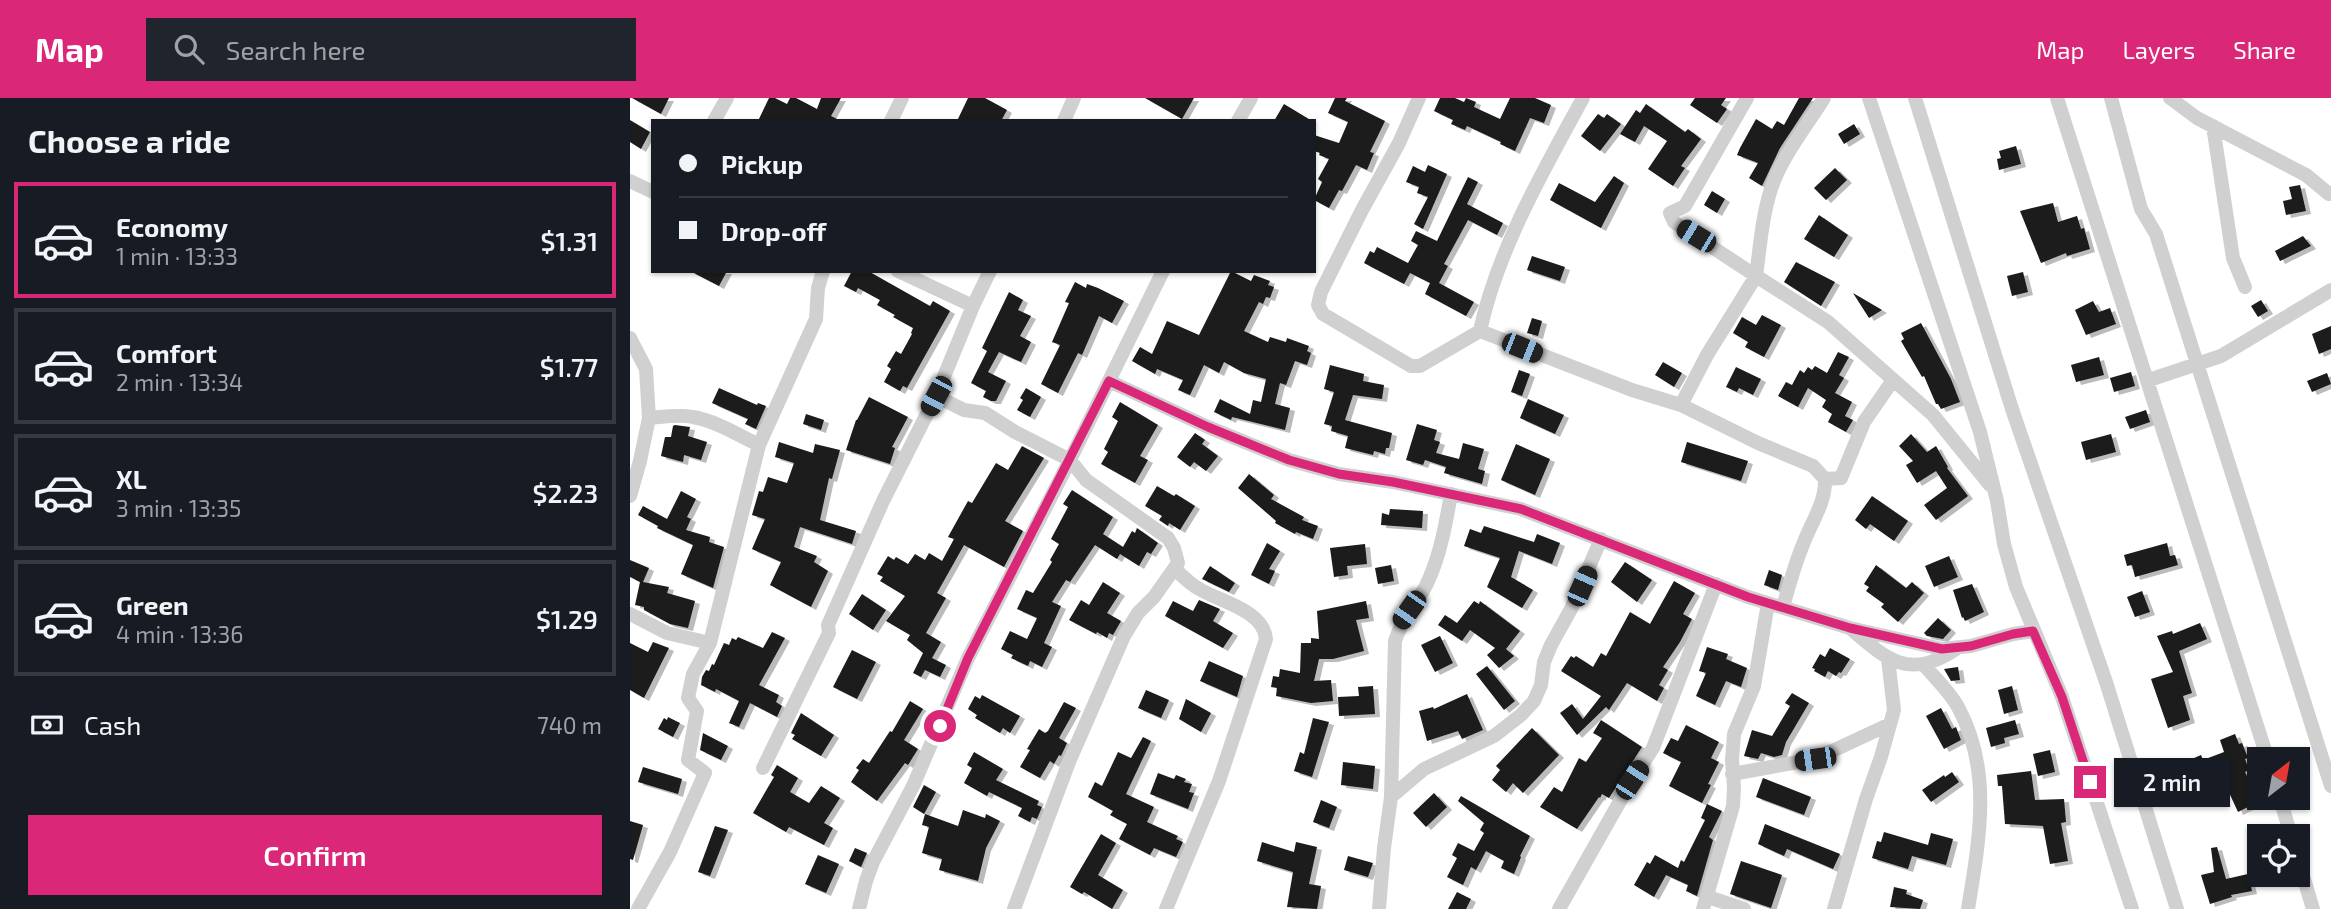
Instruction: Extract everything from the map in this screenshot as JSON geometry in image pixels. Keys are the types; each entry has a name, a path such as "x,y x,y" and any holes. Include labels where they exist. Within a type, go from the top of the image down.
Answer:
{"street":[{"path":"715,119 727,98"},
{"path":"892,119 902,98"},
{"path":"1064,119 1074,98"},
{"path":"1239,119 1251,98"},
{"path":"1419,98 1399,143 1321,292 1318,305 1323,314 1411,366 1420,366 1480,331 1491,288 1525,208 1583,98"},
{"path":"1747,98 1685,206 1670,214 1674,222 1828,322 1933,415 1994,490"},
{"path":"1681,405 1707,355 1756,276 1762,225 1772,186 1783,162 1824,98"},
{"path":"1869,98 1980,432 2016,587 2062,697 2132,909"},
{"path":"1915,98 2012,409 2107,685 2178,909"},
{"path":"2057,98 2264,747"},
{"path":"2111,98 2141,209 2156,234 2331,786"},
{"path":"2169,98 2197,118 2306,175 2329,194"},
{"path":"2213,126 2234,258 2245,287"},
{"path":"630,181 651,191"},
{"path":"638,909 670,852 705,773 688,760 697,711 688,698 693,674 710,643 759,445 816,319 822,273"},
{"path":"902,273 973,306"},
{"path":"763,768 829,633 828,625 883,501 936,396 989,273"},
{"path":"859,909 873,862 913,786 968,658 1162,273"},
{"path":"2149,380 2221,356 2331,290"},
{"path":"1480,331 1632,390 1681,405 1758,443 1813,466 1825,478 1826,489 1796,564 1783,607"},
{"path":"630,338 646,369 649,418 630,496"},
{"path":"1825,478 1841,478 1864,422 1893,380"},
{"path":"1109,381 1208,427 1289,460 1339,474 1521,509 1768,603 1850,628 1942,649 2033,631"},
{"path":"936,396 964,410 985,413 1015,432 1070,460 1086,480 1168,538 1178,563 1154,597 1138,613 1124,636 1069,762 1014,909"},
{"path":"649,418 695,417 759,445"},
{"path":"1379,909 1391,797 1395,640 1401,623 1429,579 1451,494"},
{"path":"1391,797 1424,769 1494,736 1534,701 1541,685 1544,662 1550,645 1571,609 1601,539"},
{"path":"1166,909 1219,781 1266,639 1265,629 1259,622 1240,609 1199,590 1175,569"},
{"path":"1559,909 1653,748 1716,584"},
{"path":"1744,909 1706,903 1733,806 1734,734 1754,686 1768,603"},
{"path":"630,614 667,633 710,643"},
{"path":"1850,628 1888,659 1906,664 1924,665 1941,659 1956,648"},
{"path":"1834,909 1891,724 1894,710 1888,659"},
{"path":"1924,665 1957,706 1975,753 1981,820 1979,849 1968,909"},
{"path":"1732,774 1815,759 1891,724"},
{"path":"2306,887 2313,909"}],"building":[{"path":"632,98 669,98 661,114"},
{"path":"769,98 787,104 790,98 796,98 817,109 821,98 841,98 831,116 837,119 759,119"},
{"path":"968,98 985,98 1007,110 1002,119 958,119"},
{"path":"1145,98 1194,98 1182,119"},
{"path":"1335,98 1347,98 1345,101 1385,121 1370,152 1374,153 1367,170 1356,165 1329,208 1316,201 1322,182 1318,179 1329,159 1316,152 1316,136 1339,143 1348,122 1328,113"},
{"path":"1440,98 1455,98 1464,102 1466,98 1476,102 1474,107 1500,119 1510,98 1535,98 1551,105 1544,123 1530,118 1515,151 1467,126 1465,130 1451,124 1453,120 1434,111"},
{"path":"1695,98 1726,98 1721,105 1727,109 1717,123 1690,105"},
{"path":"1799,98 1813,98 1780,148 1762,186 1749,178 1758,163 1737,155 1756,119 1772,129 1777,121 1784,125"},
{"path":"1284,104 1309,119 1275,119"},
{"path":"1646,104 1685,132 1688,129 1701,139 1681,166 1685,168 1673,186 1648,169 1667,141 1644,126 1635,142 1620,134 1636,110 1640,113"},
{"path":"1598,114 1604,118 1607,114 1621,124 1600,151 1581,136"},
{"path":"630,120 650,132 641,149 630,142"},
{"path":"1854,124 1860,134 1844,144 1838,134"},
{"path":"2016,146 2021,164 1999,170 1999,151"},
{"path":"1428,165 1447,174 1423,229 1414,224 1428,197 1417,193 1419,187 1406,182 1413,166 1425,172"},
{"path":"1835,168 1847,180 1826,200 1814,188"},
{"path":"1614,176 1624,183 1601,228 1550,200 1559,183 1595,202"},
{"path":"1468,177 1478,182 1467,204 1503,223 1497,235 1468,220 1444,264 1448,266 1439,283 1474,302 1466,316 1425,294 1430,283 1410,273 1404,284 1364,263 1370,251 1374,253 1377,247 1408,263 1418,245 1411,241 1416,231 1437,241"},
{"path":"2300,185 2306,211 2286,215 2283,201 2292,199 2289,187"},
{"path":"1712,191 1725,199 1717,213 1704,205"},
{"path":"2053,203 2058,222 2077,216 2081,229 2084,228 2090,249 2067,256 2066,253 2041,263 2020,211"},
{"path":"1819,215 1848,235 1834,257 1804,239"},
{"path":"2303,236 2311,246 2280,261 2275,251"},
{"path":"1532,256 1565,267 1560,281 1527,270"},
{"path":"1796,262 1835,282 1821,306 1784,282"},
{"path":"2023,272 2028,292 2012,296 2007,276"},
{"path":"694,273 726,273 719,286"},
{"path":"851,273 872,273 930,306 933,301 950,311 907,388 903,386 900,391 884,382 891,369 887,366 896,351 901,354 913,328 877,305 880,300 858,288 856,292 844,286"},
{"path":"1230,273 1251,281 1254,275 1270,281 1268,285 1274,287 1270,298 1266,297 1263,304 1259,302 1244,331 1268,342 1270,337 1286,342 1287,338 1309,346 1307,351 1311,353 1307,365 1295,361 1286,385 1280,383 1275,404 1290,408 1285,430 1232,417 1231,420 1214,412 1220,399 1250,414 1253,400 1261,402 1266,379 1244,373 1224,362 1219,373 1204,365 1190,395 1178,390 1183,380 1157,369 1155,374 1132,361 1140,347 1152,354 1167,321 1199,335"},
{"path":"1075,282 1086,288 1087,284 1098,288 1124,301 1112,323 1099,316 1082,355 1078,353 1058,393 1041,384 1060,345 1052,342 1069,303 1065,302"},
{"path":"1009,292 1023,300 1018,310 1031,316 1020,336 1031,342 1021,362 999,352 988,372 1006,381 996,401 991,401 983,397 986,391 971,383 987,351 982,348"},
{"path":"1853,293 1882,310 1869,318"},
{"path":"2261,300 2268,311 2258,317 2251,306"},
{"path":"2093,301 2099,312 2110,308 2116,324 2086,335 2075,310"},
{"path":"1762,315 1781,325 1764,357 1745,347 1748,342 1733,333 1742,317 1756,325"},
{"path":"1532,318 1542,321 1538,336 1527,333"},
{"path":"1921,323 1951,379 1960,402 1941,409 1901,341 1904,339 1901,333"},
{"path":"2331,326 2331,349 2319,354 2312,334"},
{"path":"1838,352 1849,357 1839,375 1844,378 1835,393 1852,402 1845,416 1853,420 1846,432 1828,422 1832,414 1822,407 1826,400 1808,388 1798,407 1778,396 1786,382 1792,385 1800,370 1804,373 1808,367 1812,370 1815,366 1827,373"},
{"path":"2099,357 2104,375 2076,382 2071,365"},
{"path":"1663,362 1682,373 1674,387 1655,375"},
{"path":"1330,365 1364,374 1363,381 1384,385 1382,399 1353,395 1345,420 1392,433 1385,454 1374,451 1373,455 1345,448 1348,436 1331,431 1332,426 1324,424 1334,392 1324,389"},
{"path":"1736,367 1761,379 1753,395 1739,388 1737,392 1726,387"},
{"path":"1519,370 1530,374 1522,396 1511,392"},
{"path":"2131,372 2135,386 2114,392 2110,378"},
{"path":"2327,373 2331,384 2312,392 2307,381"},
{"path":"719,388 757,405 766,406 756,429 745,424 748,419 712,403"},
{"path":"1026,388 1041,397 1030,417 1017,410"},
{"path":"869,397 908,417 892,447 895,448 890,464 846,450 856,420"},
{"path":"1528,399 1564,415 1555,434 1520,418"},
{"path":"1120,402 1158,425 1140,456 1148,460 1135,483 1101,464 1108,452 1104,449 1118,421 1112,417"},
{"path":"2146,410 2150,422 2130,429 2125,417"},
{"path":"806,414 824,420 821,430 803,424"},
{"path":"1417,424 1437,430 1434,440 1440,442 1436,453 1459,459 1463,443 1484,449 1478,469 1485,471 1482,484 1444,473 1446,467 1425,460 1423,465 1406,460"},
{"path":"675,425 690,427 688,436 707,442 701,460 684,455 683,462 661,456 665,437 671,437"},
{"path":"1195,433 1205,440 1202,444 1218,456 1206,471 1194,462 1190,467 1177,457"},
{"path":"1911,434 1927,452 1936,446 1947,468 1968,496 1936,520 1924,505 1947,488 1936,471 1917,483 1906,465 1913,461 1899,446"},
{"path":"2111,434 2116,452 2086,460 2081,442"},
{"path":"779,442 813,453 815,444 840,450 832,479 829,478 820,520 856,531 852,544 800,527 794,547 817,556 814,562 828,571 811,607 770,585 781,562 752,549 765,519 752,515 759,491 763,492 768,477 787,483 794,463 775,457"},
{"path":"1687,442 1748,461 1741,481 1681,462"},
{"path":"1516,444 1550,459 1535,495 1501,480"},
{"path":"1022,446 1044,458 1005,521 1023,531 1004,567 964,545 937,593 946,598 926,633 941,642 932,658 946,665 940,677 925,670 921,677 913,673 923,653 907,640 910,635 886,621 905,596 880,581 883,577 877,574 888,556 908,564 915,554 925,560 929,553 942,561 954,539 948,537 968,501 972,503 996,463 1008,470"},
{"path":"1249,474 1274,495 1271,499 1304,517 1302,520 1318,526 1313,539 1296,532 1295,534 1275,523 1276,521 1238,488"},
{"path":"1157,486 1195,506 1180,530 1159,520 1162,516 1145,506"},
{"path":"1072,490 1113,517 1103,534 1123,547 1132,531 1135,533 1137,528 1158,543 1151,554 1147,552 1139,566 1120,554 1117,559 1095,545 1070,582 1066,580 1052,602 1061,606 1044,643 1052,647 1042,667 1030,661 1028,666 1011,658 1013,655 1001,649 1010,631 1027,639 1037,618 1017,609 1026,590 1033,593 1052,562 1050,560 1059,544 1051,539 1068,507 1063,504"},
{"path":"681,491 696,499 687,517 691,519 686,530 710,537 709,542 724,547 713,588 681,574 693,545 657,528 658,526 638,515 643,506 667,519"},
{"path":"1872,496 1908,521 1894,541 1870,524 1866,529 1855,520"},
{"path":"1390,509 1423,511 1422,528 1381,525 1382,513 1389,515"},
{"path":"1484,526 1534,542 1537,534 1560,543 1552,564 1519,551 1511,577 1533,590 1522,608 1487,587 1500,558 1464,546 1470,529 1481,533"},
{"path":"1267,543 1280,551 1269,569 1275,571 1269,584 1251,575"},
{"path":"2167,543 2170,556 2175,555 2178,565 2135,577 2132,565 2127,566 2124,555"},
{"path":"1365,544 1367,564 1347,566 1348,575 1334,577 1330,548"},
{"path":"1949,556 1958,577 1934,587 1925,566"},
{"path":"630,560 649,568 643,582 669,587 667,593 695,601 688,628 670,624 644,610 644,607 635,605 640,582 630,577"},
{"path":"1625,562 1652,580 1637,602 1611,582"},
{"path":"1391,565 1394,581 1378,584 1375,568"},
{"path":"1876,565 1906,588 1912,582 1924,593 1898,622 1881,607 1884,604 1866,591 1869,587 1864,584"},
{"path":"1210,566 1235,583 1229,592 1202,579"},
{"path":"1769,570 1782,575 1778,590 1764,585"},
{"path":"1674,581 1695,593 1683,614 1692,619 1663,667 1668,670 1659,685 1664,688 1657,701 1627,683 1609,710 1606,707 1577,735 1560,713 1572,704 1583,719 1601,696 1561,671 1571,656 1576,656 1593,667 1601,653 1606,656 1630,612 1650,624"},
{"path":"1103,582 1120,593 1107,613 1121,621 1113,635 1109,633 1107,638 1069,620 1081,600 1089,605"},
{"path":"1972,584 1984,612 1965,621 1953,590"},
{"path":"2142,591 2150,612 2135,617 2127,597"},
{"path":"862,594 886,610 873,630 849,614"},
{"path":"1199,600 1220,609 1213,621 1233,633 1223,648 1165,616 1173,601 1193,611"},
{"path":"1366,601 1369,618 1356,620 1364,651 1333,659 1319,659 1314,681 1331,680 1333,701 1311,703 1276,696 1277,688 1271,687 1273,676 1279,677 1280,669 1300,673 1301,643 1311,643 1311,638 1319,639 1317,611"},
{"path":"1474,601 1479,604 1480,601 1520,631 1506,649 1514,656 1499,668 1487,655 1495,648 1470,630 1462,641 1438,625 1445,615 1457,623"},
{"path":"1938,618 1951,630 1943,639 1924,633"},
{"path":"2200,623 2207,639 2179,651 2192,693 2183,696 2190,720 2168,728 2151,679 2173,672 2157,636 2172,631 2173,634"},
{"path":"772,632 785,638 759,685 779,695 776,702 782,706 777,717 750,703 739,727 729,723 739,701 716,689 715,692 701,685 702,677 712,664 714,665 724,643 729,645 732,638 736,640 738,637 763,648"},
{"path":"1440,636 1453,663 1435,672 1421,645"},
{"path":"653,642 669,648 644,698 630,690 630,643 648,652"},
{"path":"1707,647 1728,654 1726,659 1747,668 1741,687 1726,681 1715,705 1696,696 1706,673 1699,671"},
{"path":"1830,648 1850,659 1841,673 1836,676 1828,671 1825,677 1812,668 1820,654 1825,657"},
{"path":"852,650 876,662 857,699 833,687"},
{"path":"1209,661 1243,676 1237,697 1200,681"},
{"path":"1487,666 1515,701 1504,710 1476,674"},
{"path":"1958,667 1960,680 1951,681 1944,669"},
{"path":"1373,686 1375,714 1339,716 1338,697 1359,696 1358,687"},
{"path":"2012,686 2018,710 2004,714 1998,690"},
{"path":"1146,690 1169,700 1161,718 1138,708"},
{"path":"1792,693 1809,703 1786,742 1782,755 1774,757 1761,753 1758,759 1744,756 1752,730 1772,736 1790,706 1785,703"},
{"path":"1467,694 1483,730 1462,739 1458,731 1427,741 1419,711 1433,707 1434,709"},
{"path":"982,695 1020,716 1010,733 1003,728 1000,733 975,718 977,715 968,709 975,696 980,699"},
{"path":"1186,699 1211,713 1201,732 1179,719"},
{"path":"910,701 923,709 904,740 918,749 877,801 851,782 859,770 856,768 863,759 869,763"},
{"path":"1064,702 1076,708 1059,738 1067,743 1061,756 1059,755 1054,764 1050,761 1040,778 1020,767 1039,729 1045,733 1048,731"},
{"path":"1941,708 1952,729 1956,727 1961,740 1944,749 1926,716"},
{"path":"801,713 834,735 821,756 792,739 795,735 791,733"},
{"path":"668,717 680,723 673,737 658,729 664,718 667,720"},
{"path":"1313,718 1329,722 1312,777 1294,771 1300,752 1304,754"},
{"path":"1601,720 1642,747 1609,798 1602,794 1577,829 1540,807 1554,787 1562,792 1579,758 1586,762 1602,738 1593,733"},
{"path":"2015,720 2019,734 2004,738 2005,743 1991,747 1986,728"},
{"path":"1686,725 1719,742 1711,758 1719,762 1702,803 1669,786 1681,762 1663,753 1671,738 1678,741"},
{"path":"1532,728 1559,755 1523,793 1513,783 1506,792 1492,780 1500,770 1496,766"},
{"path":"703,733 728,746 721,760 700,750"},
{"path":"2235,734 2247,756 2247,808 2238,812 2220,773 2207,780 2202,770 2191,775 2185,762 2201,755 2203,760 2224,752 2220,740"},
{"path":"1143,737 1151,741 1126,794 1154,807 1147,822 1178,836 1176,839 1183,842 1176,857 1154,848 1150,855 1119,839 1127,824 1110,815 1113,811 1088,797 1095,782 1102,786 1118,752 1131,758"},
{"path":"2050,750 2055,772 2038,776 2033,754"},
{"path":"974,752 1003,769 996,780 1039,801 1037,805 1042,807 1037,819 1032,817 1030,822 1018,816 1022,808 989,792 987,796 964,783 972,768 967,765"},
{"path":"1343,762 1375,766 1373,789 1341,785"},
{"path":"777,765 798,778 790,792 809,803 821,786 840,798 824,823 833,828 824,845 789,827 786,832 753,813 774,777 771,775"},
{"path":"643,767 682,779 678,794 638,782"},
{"path":"2031,771 2035,800 2064,799 2066,822 2061,823 2068,861 2050,864 2043,826 2005,824 2002,786 1998,786 1997,775"},
{"path":"1952,772 1959,782 1931,802 1922,790"},
{"path":"1158,773 1174,779 1176,775 1186,779 1184,782 1192,784 1189,792 1194,793 1188,809 1150,794"},
{"path":"1763,778 1811,797 1804,815 1756,797"},
{"path":"924,785 936,792 924,814 913,807"},
{"path":"1434,793 1447,807 1426,827 1413,813"},
{"path":"1461,796 1530,836 1514,874 1501,868 1504,861 1486,851 1476,870 1471,867 1463,885 1447,877 1457,858 1452,855 1458,843 1474,851 1484,833 1480,830 1484,823 1458,801"},
{"path":"1321,800 1337,807 1329,828 1313,822"},
{"path":"1707,804 1722,811 1709,837 1713,840 1697,896 1686,891 1688,885 1666,875 1654,897 1634,885 1647,862 1650,864 1655,855 1678,868 1681,860 1684,862 1705,820 1701,818"},
{"path":"963,810 985,818 986,814 1000,821 986,848 978,881 939,870 942,859 922,853 929,827 922,825 925,814 958,826"},
{"path":"630,821 643,825 633,860 630,859"},
{"path":"1765,824 1840,854 1833,869 1787,849 1784,856 1758,844"},
{"path":"715,826 728,830 710,876 698,872"},
{"path":"1884,832 1928,845 1931,833 1953,839 1946,865 1912,856 1908,869 1872,858 1877,841 1881,842"},
{"path":"1101,834 1116,843 1098,875 1123,890 1112,909 1070,887"},
{"path":"1262,842 1294,852 1296,842 1317,847 1309,884 1321,886 1317,909 1287,907 1293,872 1257,861"},
{"path":"2217,847 2226,879 2247,874 2247,887 2251,887 2252,891 2231,895 2232,897 2210,904 2201,875 2214,872 2211,848"},
{"path":"855,848 867,853 861,867 849,861"},
{"path":"818,855 839,864 826,893 805,884"},
{"path":"1348,856 1373,863 1368,877 1344,870"},
{"path":"1741,861 1782,875 1771,908 1730,894"},
{"path":"1894,887 1907,890 1906,894 1923,900 1920,909 1890,907"},
{"path":"1457,892 1471,899 1466,909 1448,909"}],"route":[{"path":"940,726 968,658 1109,381 1268,453 1339,474 1393,482 1521,509 1748,597 1850,628 1942,649 1971,646 2033,631 2062,697 2090,782"}]}
